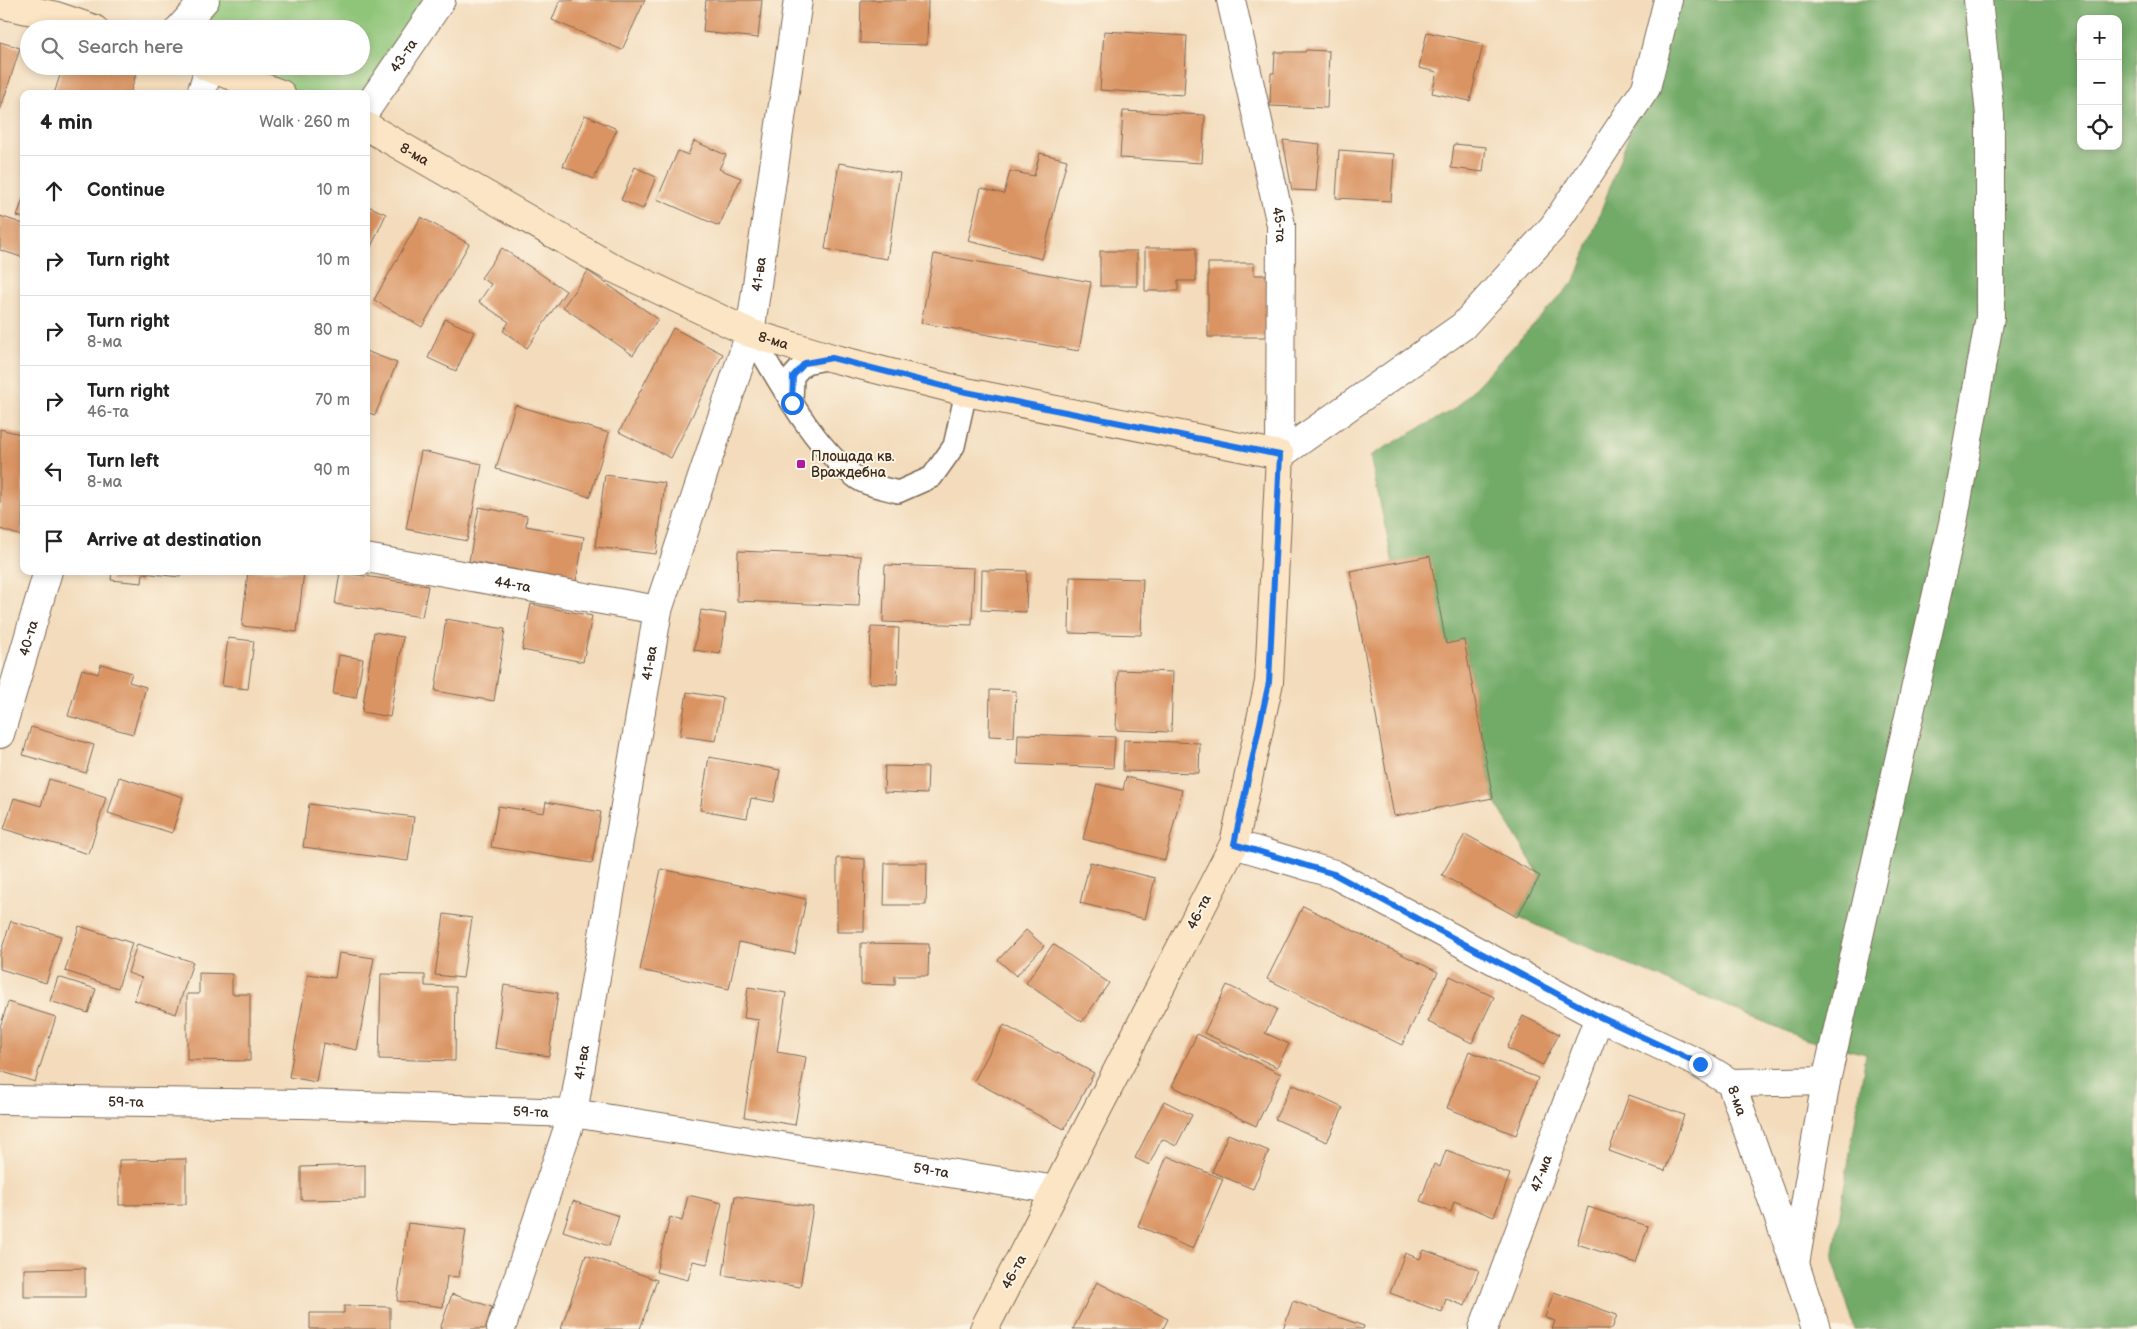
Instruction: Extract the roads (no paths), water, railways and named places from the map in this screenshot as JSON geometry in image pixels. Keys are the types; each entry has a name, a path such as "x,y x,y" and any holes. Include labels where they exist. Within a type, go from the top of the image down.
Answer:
{"street":[{"path":"187,20 205,0"},
{"name":"43-та","path":"370,104 441,0"},
{"name":"41-ва","path":"501,1329 573,1113 658,610 750,333 798,0"},
{"name":"45-та","path":"1231,0 1280,225 1280,455"},
{"path":"1280,455 1463,326 1552,227 1646,88 1668,0"},
{"path":"1795,1264 1826,1081 1952,524 1990,317 1990,115 1978,0"},
{"path":"0,4 68,20"},
{"path":"202,90 205,75"},
{"path":"229,75 270,90"},
{"name":"8-ма","path":"370,128 613,268 750,333 832,358 966,392 1280,455"},
{"name":"46-та","path":"984,1329 1234,844 1269,682 1280,455"},
{"name":"44-та","path":"370,559 658,610"},
{"name":"40-та","path":"0,734 47,575"},
{"name":"8-ма","path":"1234,844 1334,874 1600,1017 1700,1064 1731,1083 1816,1329"},
{"name":"47-ма","path":"1483,1329 1600,1017"},
{"path":"1731,1083 1826,1081"},
{"name":"59-та","path":"0,1100 303,1104 573,1113 1056,1190"}],"lane":[{"path":"750,333 792,403 830,455 859,480 898,492 932,477 954,446 966,392"},
{"path":"792,403 793,376 805,363 832,358"}],"place":[{"name":"Площада кв. Враждебна","path":"801,464"}]}
